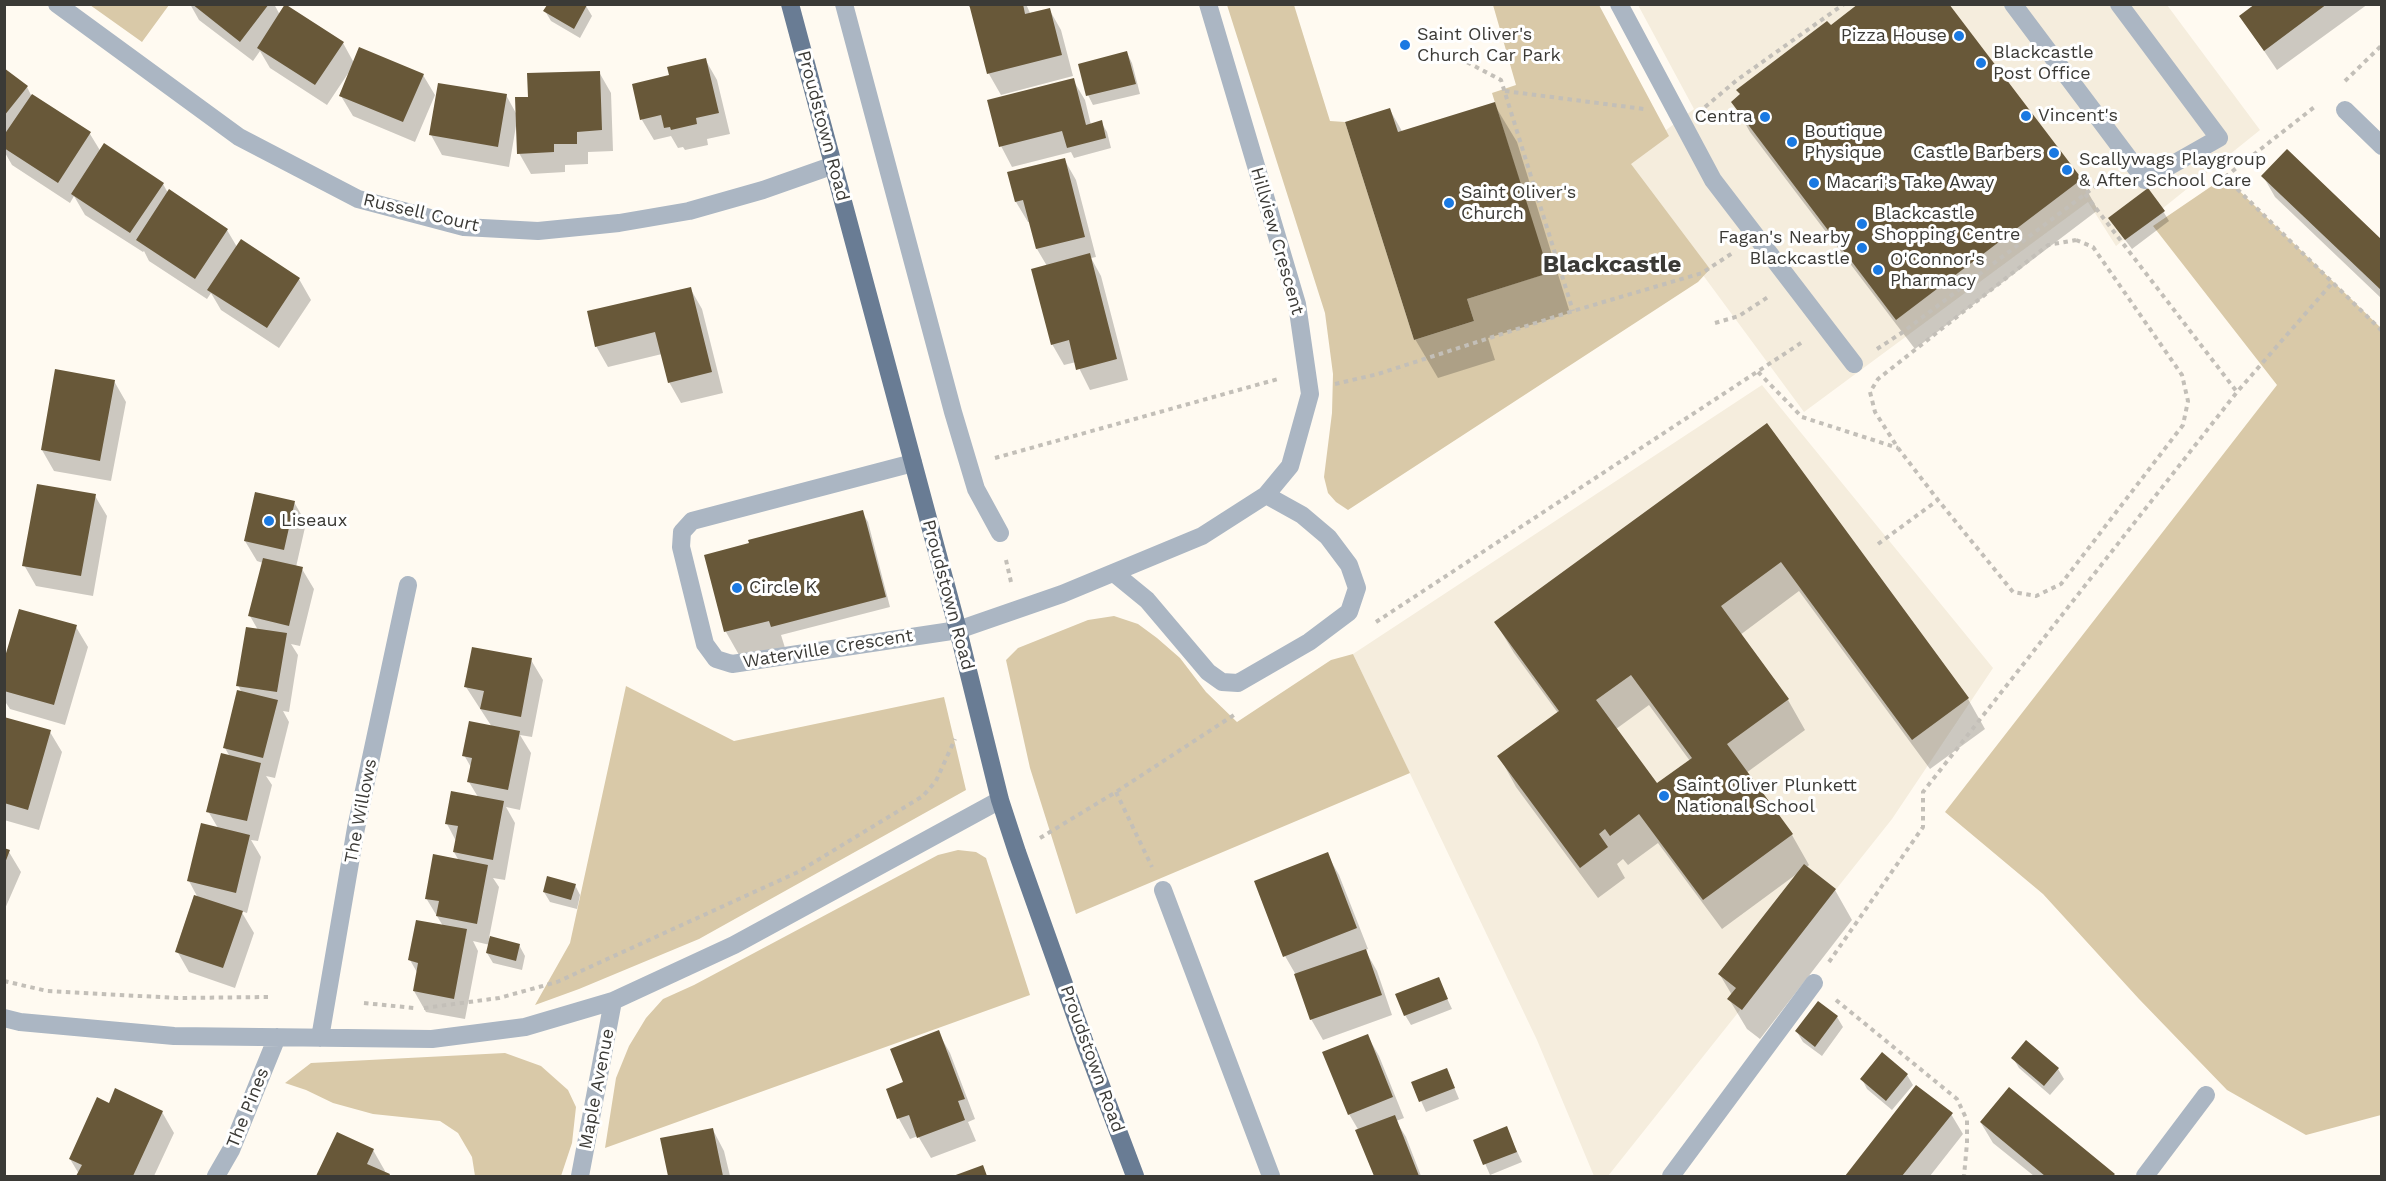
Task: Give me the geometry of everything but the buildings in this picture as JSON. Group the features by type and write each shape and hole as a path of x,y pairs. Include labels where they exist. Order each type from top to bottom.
{"main road":[{"name":"Proudstown Road","path":"790,4 958,630 1000,800 1135,1176"}],"street":[{"name":"Russell Court","path":"57,4 238,137 358,199 464,227 538,231 619,224 689,211 763,190 834,165"},
{"path":"844,4 953,412 976,489 1000,533"},
{"name":"Hillview Crescent","path":"958,630 1062,594 1202,536 1266,495 1290,466 1310,394 1297,304 1208,4"},
{"path":"1619,4 1713,180 1854,364"},
{"path":"2013,4 2145,180 2219,138 2119,4"},
{"path":"2345,110 2382,146"},
{"name":"Waterville Crescent","path":"913,463 692,521 682,532 681,547 705,644 716,659 732,664 958,630"},
{"path":"1114,573 1147,600 1208,672 1222,682 1238,683 1309,642 1349,612 1357,588 1349,565 1328,537 1302,515 1266,495"},
{"name":"The Willows","path":"320,1038 356,828 408,585"},
{"path":"4,1018 20,1022 174,1036 432,1039 525,1027 613,1001 734,945 1000,800"},
{"path":"1163,890 1270,1176"},
{"path":"1671,1176 1814,983"},
{"name":"Maple Avenue","path":"580,1176 613,1001"},
{"name":"The Pines","path":"216,1176 231,1150 276,1037"},
{"path":"2145,1176 2206,1095"}],"path":[{"path":"1504,91 1680,118 1844,4"},
{"path":"2338,88 2382,45"},
{"path":"1459,58 1501,80 1573,311"},
{"path":"2225,177 2321,102"},
{"path":"2191,154 2225,177 2382,331"},
{"path":"1854,364 1903,332 2130,160"},
{"path":"2085,194 2237,392"},
{"path":"1324,387 1378,374 1573,311 1702,273 1757,237"},
{"path":"2076,240 2093,248 2182,375 2188,401 2183,425 2061,584 2036,596 2013,592 1898,448 1875,412 1870,392 1878,379 2048,245 2076,240"},
{"path":"1715,323 1739,316 1791,281"},
{"path":"1964,1176 1967,1120 1957,1099 1814,983 1923,827 1923,792 2237,392 2333,282"},
{"path":"1368,627 1826,327"},
{"path":"1758,372 1802,417 1898,448"},
{"path":"987,460 1278,379"},
{"path":"1878,544 1938,500"},
{"path":"1000,533 1018,609"},
{"path":"1017,852 1116,792 1242,710"},
{"path":"364,1003 422,1008 499,998 557,982 798,873 922,796 936,781 950,753"},
{"path":"1116,792 1163,890"},
{"path":"4,981 47,992 177,998 268,997"}],"shaded area":[{"path":"169,4 142,42 90,5"},
{"path":"1227,5 1294,5 1330,121 1345,122 1414,340 1474,321 1467,299 1548,273 1492,93 1516,85 1493,5 1599,5 1669,136 1631,164 1710,269 1698,282 1348,510 1328,493 1324,477 1332,413 1333,374 1325,313"},
{"name":"Blackcastle Shopping Centre","path":"1638,5 2167,5 2260,130 2116,246 2088,202 1804,412 1621,164 1694,109"},
{"path":"2225,177 2381,328 2381,1115 2306,1135 2227,1090 2139,999 2043,894 1945,812 2277,385 2153,226"},
{"name":"Saint Oliver Plunkett National School","path":"1762,385 1993,668 1892,819 1608,1176 1594,1176 1537,1040 1353,654"},
{"path":"1114,616 1138,624 1157,638 1180,658 1206,692 1237,722 1331,660 1353,654 1410,773 1076,914 1030,768 1006,660 1018,648 1088,620"},
{"path":"626,686 734,741 944,697 966,790 699,939 535,1005 570,943"},
{"path":"958,850 976,852 986,858 1030,995 605,1148 616,1078 629,1046 646,1018 663,999 694,985 938,855"},
{"path":"505,1053 541,1066 568,1090 576,1107 572,1143 561,1176 475,1176 472,1157 458,1133 440,1121 373,1114 333,1103 285,1083 311,1063"}],"place":[{"name":"Pizza House","path":"1959,36"},
{"name":"Saint Oliver's Church Car Park","path":"1405,45"},
{"name":"Blackcastle Post Office","path":"1981,63"},
{"name":"Vincent's","path":"2026,116"},
{"name":"Centra","path":"1765,117"},
{"name":"Boutique Physique","path":"1792,142"},
{"name":"Castle Barbers","path":"2054,153"},
{"name":"Scallywags Playgroup & After School Care","path":"2067,170"},
{"name":"Macari's Take Away","path":"1814,183"},
{"name":"Saint Oliver's Church","path":"1449,203"},
{"name":"Blackcastle Shopping Centre","path":"1862,224"},
{"name":"Fagan's Nearby Blackcastle","path":"1862,248"},
{"name":"O'Connor's Pharmacy","path":"1878,270"},
{"name":"Liseaux","path":"269,521"},
{"name":"Circle K","path":"737,588"},
{"name":"Saint Oliver Plunkett National School","path":"1664,796"}],"district":[{"name":"Blackcastle","path":"1612,265"}]}
